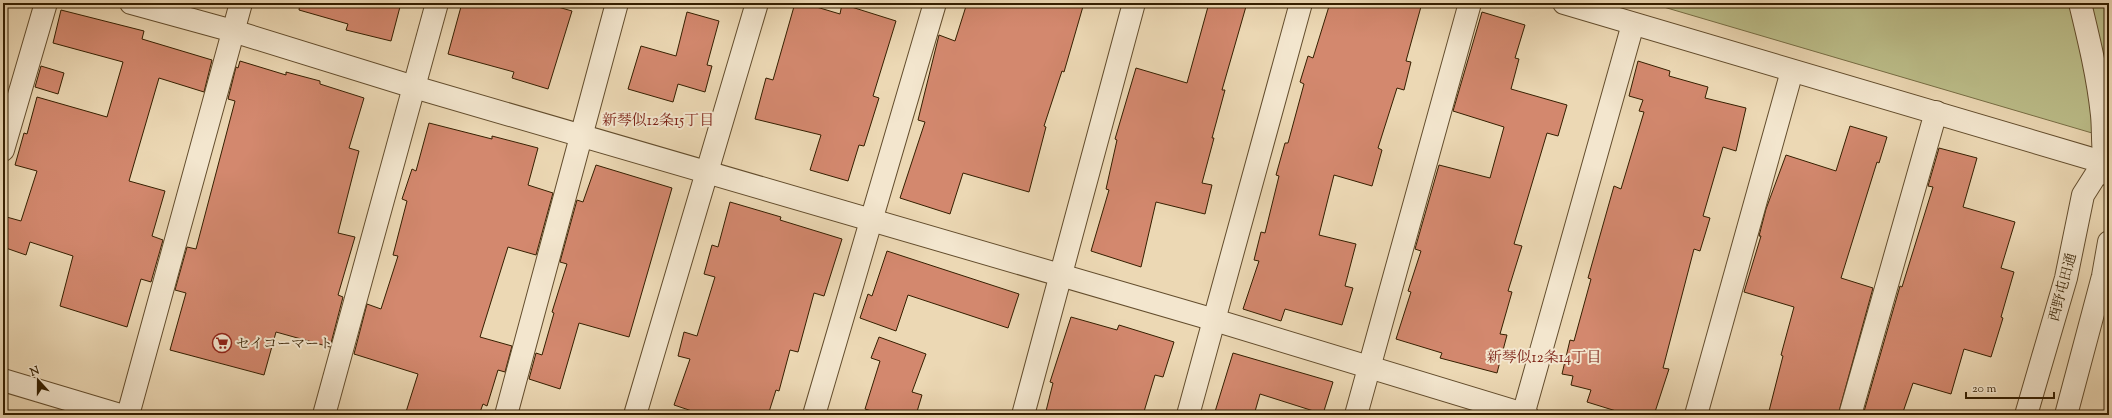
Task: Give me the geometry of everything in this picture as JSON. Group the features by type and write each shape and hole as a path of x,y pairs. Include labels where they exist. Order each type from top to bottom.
{"street":[{"path":"3,150 46,3"},
{"path":"131,3 234,31 414,87 581,134 1214,320 1369,366 1524,415 1633,24"},
{"path":"128,415 241,3"},
{"path":"324,415 437,3"},
{"path":"506,415 617,3"},
{"path":"635,415 757,3"},
{"path":"814,415 934,3"},
{"path":"1022,415 1134,3"},
{"path":"1188,415 1301,3"},
{"path":"1356,415 1470,3"},
{"path":"1564,3 1936,112 2107,167 2096,70 2080,3"},
{"path":"1696,415 1792,71"},
{"path":"1850,415 1936,112"},
{"name":"西野屯田通","path":"2026,415 2066,278 2083,195 2107,167"},
{"path":"2066,415 2103,276 2109,242"},
{"path":"3,380 109,413"}],"green space":[{"path":"1650,3 2109,3 2109,138"}],"building":[{"path":"300,3 401,3 391,41 346,30 348,24 299,10"},
{"path":"462,3 544,3 572,11 548,89 512,78 514,72 448,54"},
{"path":"795,3 803,3 840,14 842,4 896,21 873,96 879,98 864,146 859,145 848,181 810,170 821,135 755,119 766,78 773,80"},
{"path":"967,3 1084,3 1064,72 1062,71 1044,126 1046,127 1029,192 963,173 950,214 900,198 925,122 918,120 939,35 955,41"},
{"path":"1209,3 1247,3 1222,90 1225,90 1202,183 1212,185 1205,214 1156,202 1141,267 1091,251 1109,190 1106,189 1117,140 1115,139 1136,68 1187,83"},
{"path":"1330,3 1422,3 1406,61 1411,62 1404,90 1397,88 1378,148 1382,150 1372,186 1334,175 1319,235 1356,244 1345,286 1353,288 1342,325 1285,309 1281,321 1243,309 1259,261 1254,260 1261,232 1265,233 1279,176 1276,175 1285,143 1288,143 1304,84 1300,82 1308,56 1313,58"},
{"path":"61,10 144,31 142,39 212,60 204,92 159,78 129,181 165,191 152,236 163,240 151,282 141,279 127,327 60,306 73,256 30,242 26,255 3,247 3,216 21,221 37,171 15,165 24,133 27,134 37,97 107,117 123,62 53,43"},
{"path":"687,12 719,21 707,65 712,66 705,92 678,84 673,102 628,89 641,46 676,56"},
{"path":"1482,12 1525,25 1515,58 1519,59 1511,89 1567,105 1558,136 1547,133 1514,244 1522,246 1508,291 1512,292 1500,334 1507,335 1497,373 1440,358 1442,353 1396,339 1411,292 1408,291 1421,251 1415,249 1439,165 1490,178 1504,127 1453,111"},
{"path":"240,61 286,75 286,72 320,81 320,84 364,98 349,148 359,151 338,233 355,237 338,295 343,297 330,347 276,332 264,375 170,350 186,293 175,290 187,247 196,249 235,101 228,99 236,67 238,68"},
{"path":"1638,61 1670,71 1669,76 1708,87 1705,98 1746,108 1736,151 1723,147 1703,216 1710,218 1700,251 1694,249 1663,368 1669,369 1654,415 1629,415 1587,402 1591,390 1571,385 1573,376 1562,374 1570,340 1574,341 1591,279 1588,278 1614,186 1621,189 1644,112 1639,111 1643,100 1629,96"},
{"path":"41,66 64,73 58,94 35,87"},
{"path":"429,123 492,139 492,136 538,148 528,185 553,193 536,255 508,247 480,337 512,346 505,372 498,370 487,406 483,404 479,415 405,415 418,374 354,354 367,304 381,309 398,256 393,255 407,201 402,199 412,169 416,171"},
{"path":"1850,126 1887,137 1879,163 1877,162 1841,278 1873,288 1838,415 1768,415 1783,356 1781,355 1794,307 1744,292 1761,236 1759,236 1766,209 1786,155 1836,171"},
{"path":"1939,148 1977,158 1963,207 2015,222 2001,268 2014,272 2001,317 2003,318 1991,357 1964,349 1951,394 1913,383 1902,415 1863,415 1900,286 1902,287 1933,187 1928,186"},
{"path":"596,165 672,188 629,337 579,323 560,389 529,379 536,353 542,355 554,313 552,312 567,264 560,262 577,200 583,202"},
{"path":"730,202 781,217 780,220 842,239 824,296 814,293 798,352 790,350 779,391 776,390 768,415 704,415 674,405 690,359 678,356 684,332 697,336 715,277 704,274 712,245 718,247"},
{"path":"887,251 1019,294 1008,328 908,295 896,331 860,318 868,294 872,296"},
{"path":"1071,317 1117,330 1119,325 1174,342 1163,377 1155,375 1143,415 1045,415 1053,383 1050,382"},
{"path":"879,337 926,354 912,392 922,395 916,415 885,415 865,409 880,361 871,358"},
{"path":"1233,353 1333,382 1323,414 1260,394 1254,415 1214,415"}],"place":[{"name":"セイコーマート","path":"222,343"}],"district":[{"name":"新琴似12条15丁目","path":"658,120"},
{"name":"新琴似12条14丁目","path":"1544,357"}]}
